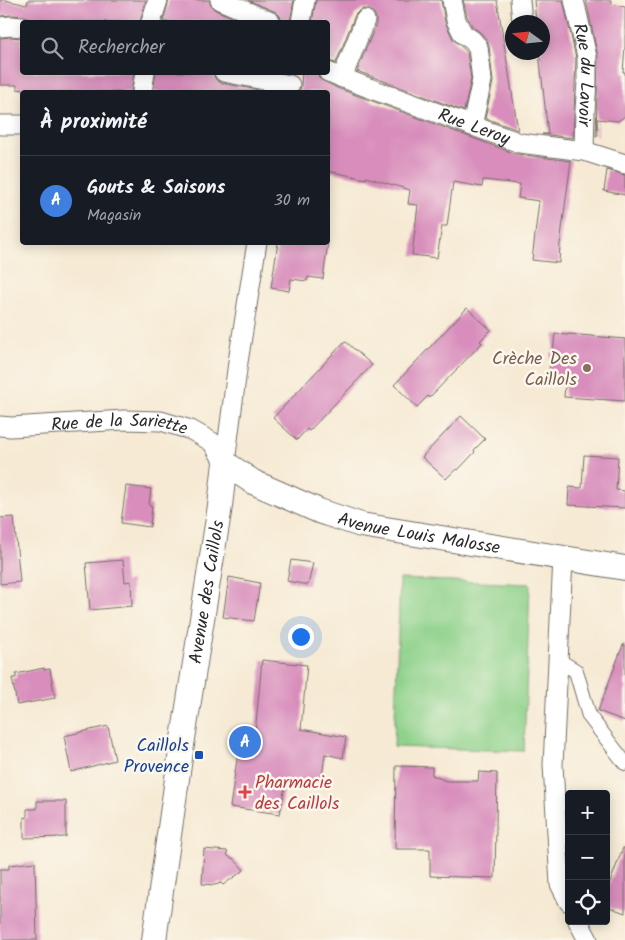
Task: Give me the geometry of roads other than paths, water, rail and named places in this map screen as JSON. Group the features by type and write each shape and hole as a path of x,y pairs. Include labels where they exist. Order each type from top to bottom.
{"street":[{"path":"152,20 158,0"},
{"path":"220,0 266,20"},
{"path":"301,20 305,0"},
{"path":"452,0 456,20 463,34 478,47 482,80 472,126"},
{"path":"520,0 521,15"},
{"name":"Rue du Lavoir","path":"574,0 587,56 584,151"},
{"path":"335,75 365,20"},
{"path":"0,27 20,27"},
{"path":"142,90 145,75"},
{"path":"242,75 290,83"},
{"name":"Rue Leroy","path":"335,75 520,143 584,151 625,164"},
{"path":"0,125 20,125"},
{"name":"Avenue des Caillols","path":"154,940 220,506 238,362 257,245"},
{"name":"Rue de la Sariette","path":"0,426 11,428 124,420 161,421 191,430 212,442 225,463"},
{"name":"Avenue Louis Malosse","path":"225,463 253,482 318,511 361,525 625,568"},
{"path":"563,558 553,765 560,884 565,894"},
{"path":"558,660 576,672 589,716 621,753 625,763"},
{"path":"580,925 588,940"}],"place":[{"name":"Crèche Des Caillols","path":"587,368"},
{"name":"Gouts & Saisons","path":"245,742"},
{"name":"Caillols Provence","path":"199,755"},
{"name":"Pharmacie des Caillols","path":"245,792"}]}
